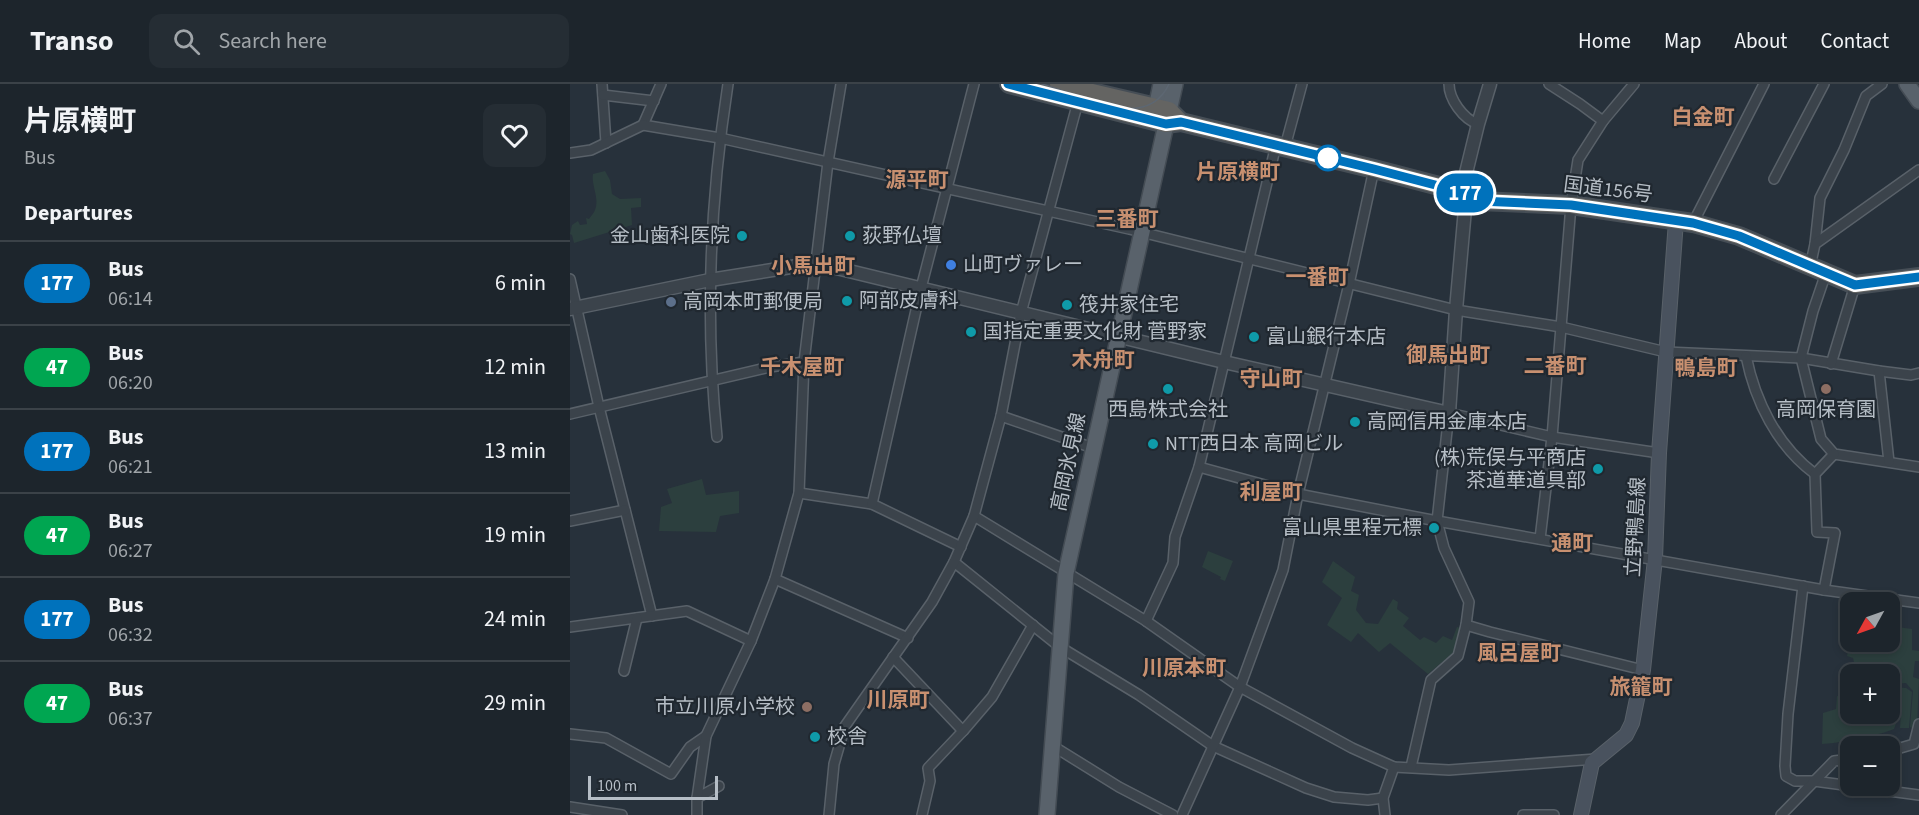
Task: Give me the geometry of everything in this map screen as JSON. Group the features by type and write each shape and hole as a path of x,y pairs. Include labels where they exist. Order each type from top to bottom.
{"highway":[{"name":"国道156号","path":"1008,84 1079,96 1168,116 1466,193 1479,201 1571,205 1693,223 1739,236 1855,285 1919,277"},
{"name":"国道156号","path":"1062,85 1079,96"}],"main road":[{"path":"1161,84 1168,116"},
{"path":"1168,116 1175,84"},
{"path":"1907,84 1919,101"},
{"name":"高岡氷見線","path":"1047,815 1066,573 1168,116"},
{"name":"立野鴨島線","path":"1596,759 1626,735 1632,723 1643,670 1655,559 1659,453 1676,221"},
{"path":"1581,815 1592,763 1596,759"}],"street":[{"path":"602,84 606,143"},
{"path":"643,125 661,84"},
{"path":"717,437 711,382 710,280 720,138 728,84"},
{"path":"697,815 706,736 751,641 775,579 799,493 804,362 828,162 841,84"},
{"path":"873,504 921,288 974,84"},
{"path":"1146,621 1173,562 1175,537 1199,466 1249,259 1280,146 1302,84"},
{"path":"1449,84 1450,94 1463,115 1471,122 1478,124"},
{"path":"1411,767 1431,680 1458,656 1469,602 1444,548 1437,521 1449,414 1466,193 1465,177 1490,84"},
{"path":"1549,84 1603,122"},
{"path":"1540,539 1552,436 1571,205 1578,160 1603,122 1634,84"},
{"path":"1693,223 1764,84"},
{"path":"1774,179 1824,84"},
{"path":"1810,267 1820,198 1844,150 1866,96 1882,84"},
{"path":"603,95 654,101"},
{"path":"829,815 834,764 845,726 932,602 954,562 974,516 1000,416 1021,313 1079,96"},
{"path":"570,153 591,150 643,125 720,138 948,188 1141,232 1456,310 1561,327 1666,352 1801,358 1879,371 1911,375 1919,373"},
{"path":"1182,815 1240,687 1284,570 1298,494 1349,284 1374,169"},
{"path":"1815,244 1919,170"},
{"path":"573,308 710,280 816,262 1323,386 1552,436 1659,453"},
{"path":"1826,273 1801,358 1821,439 1834,454 1919,466"},
{"path":"570,279 573,308 652,616"},
{"path":"1831,364 1855,285"},
{"path":"1746,356 1753,385 1770,422 1785,446 1799,462 1815,474"},
{"path":"570,414 770,367 804,362"},
{"path":"1879,371 1889,462"},
{"path":"1000,416 1093,448"},
{"path":"1824,590 1835,533 1817,532 1815,474 1834,454"},
{"path":"1199,466 1298,494 1437,521 1824,590 1919,603"},
{"path":"799,493 873,504 961,547"},
{"path":"570,520 625,510"},
{"path":"974,516 1146,621 1240,687 1352,748 1394,767 1449,770 1596,759"},
{"path":"954,562 1060,646 1139,695 1213,746 1287,780 1334,797 1368,800 1383,798"},
{"path":"775,579 908,638"},
{"path":"1803,586 1788,714 1786,776 1795,781 1814,781 1919,795"},
{"path":"570,627 687,611 751,641"},
{"path":"624,671 637,618"},
{"path":"1466,624 1643,670"},
{"path":"922,815 930,780 928,768 992,697 1033,625"},
{"path":"893,657 963,731"},
{"path":"1900,748 1914,744 1919,724"},
{"path":"570,734 606,738 671,774 690,747 706,736"},
{"path":"1053,746 1119,787 1173,815"},
{"path":"1781,815 1834,761 1840,760"},
{"path":"1384,815 1383,798 1394,767"},
{"path":"698,798 719,786"},
{"path":"570,807 580,812 622,815"},
{"path":"1523,815 1554,815"}],"green space":[{"path":"605,171 610,180 612,194 620,199 641,198 641,207 631,208 632,225 574,243 570,234 572,225 578,221 580,225 587,224 586,218 589,219 596,206 593,174"},
{"path":"702,479 706,495 739,491 739,513 720,516 716,532 659,531 661,507 672,503 667,489"},
{"path":"1208,551 1233,561 1225,581 1202,567"},
{"path":"1333,561 1355,577 1351,591 1359,595 1356,610 1366,623 1378,624 1393,599 1398,602 1397,609 1409,618 1403,626 1420,640 1424,637 1436,643 1443,636 1452,640 1457,627 1461,628 1454,652 1428,674 1390,643 1379,652 1358,633 1351,642 1327,625 1342,598 1322,582"},
{"path":"1900,627 1912,629 1912,650 1919,651 1919,661 1915,661 1913,677 1919,679 1917,727 1913,729 1910,727 1913,691 1906,683 1900,683 1900,664 1854,664 1853,658 1847,656 1848,652 1900,652"},
{"path":"1900,688 1912,692 1909,728 1900,728 1900,708 1902,706 1900,705"},
{"path":"1837,696 1840,696 1840,724 1896,724 1894,729 1872,736 1840,736 1840,742 1822,744 1823,713 1836,709"}],"tram line":[{"path":"1026,84 1048,89"},
{"path":"1042,84 1092,102 1128,109 1145,107 1158,99 1169,84"}],"bus line":[{"name":"177","path":"1008,84 1166,124 1181,122 1374,169 1466,193 1479,201 1571,205 1693,223 1739,236 1855,285 1919,277"}],"place":[{"name":"金山歯科医院","path":"742,236"},
{"name":"荻野仏壇","path":"850,236"},
{"name":"山町ヴァレー","path":"951,265"},
{"name":"阿部皮膚科","path":"847,301"},
{"name":"高岡本町郵便局","path":"671,302"},
{"name":"筏井家住宅","path":"1067,305"},
{"name":"国指定重要文化財 菅野家","path":"971,332"},
{"name":"富山銀行本店","path":"1254,337"},
{"name":"西島株式会社","path":"1168,389"},
{"name":"高岡保育園","path":"1826,389"},
{"name":"高岡信用金庫本店","path":"1355,422"},
{"name":"NTT西日本 高岡ビル","path":"1153,444"},
{"name":"(株)荒俣与平商店 茶道華道具部","path":"1598,469"},
{"name":"富山県里程元標","path":"1434,528"},
{"name":"市立川原小学校","path":"807,707"},
{"name":"校舎","path":"815,737"}],"district":[{"name":"白金町","path":"1703,117"},
{"name":"片原横町","path":"1238,172"},
{"name":"源平町","path":"917,180"},
{"name":"三番町","path":"1127,219"},
{"name":"小馬出町","path":"813,266"},
{"name":"一番町","path":"1317,277"},
{"name":"御馬出町","path":"1448,355"},
{"name":"木舟町","path":"1103,360"},
{"name":"二番町","path":"1555,366"},
{"name":"千木屋町","path":"802,367"},
{"name":"鴨島町","path":"1706,368"},
{"name":"守山町","path":"1271,379"},
{"name":"利屋町","path":"1271,492"},
{"name":"通町","path":"1572,543"},
{"name":"風呂屋町","path":"1519,653"},
{"name":"川原本町","path":"1184,668"},
{"name":"旅籠町","path":"1641,687"},
{"name":"川原町","path":"898,700"}]}
